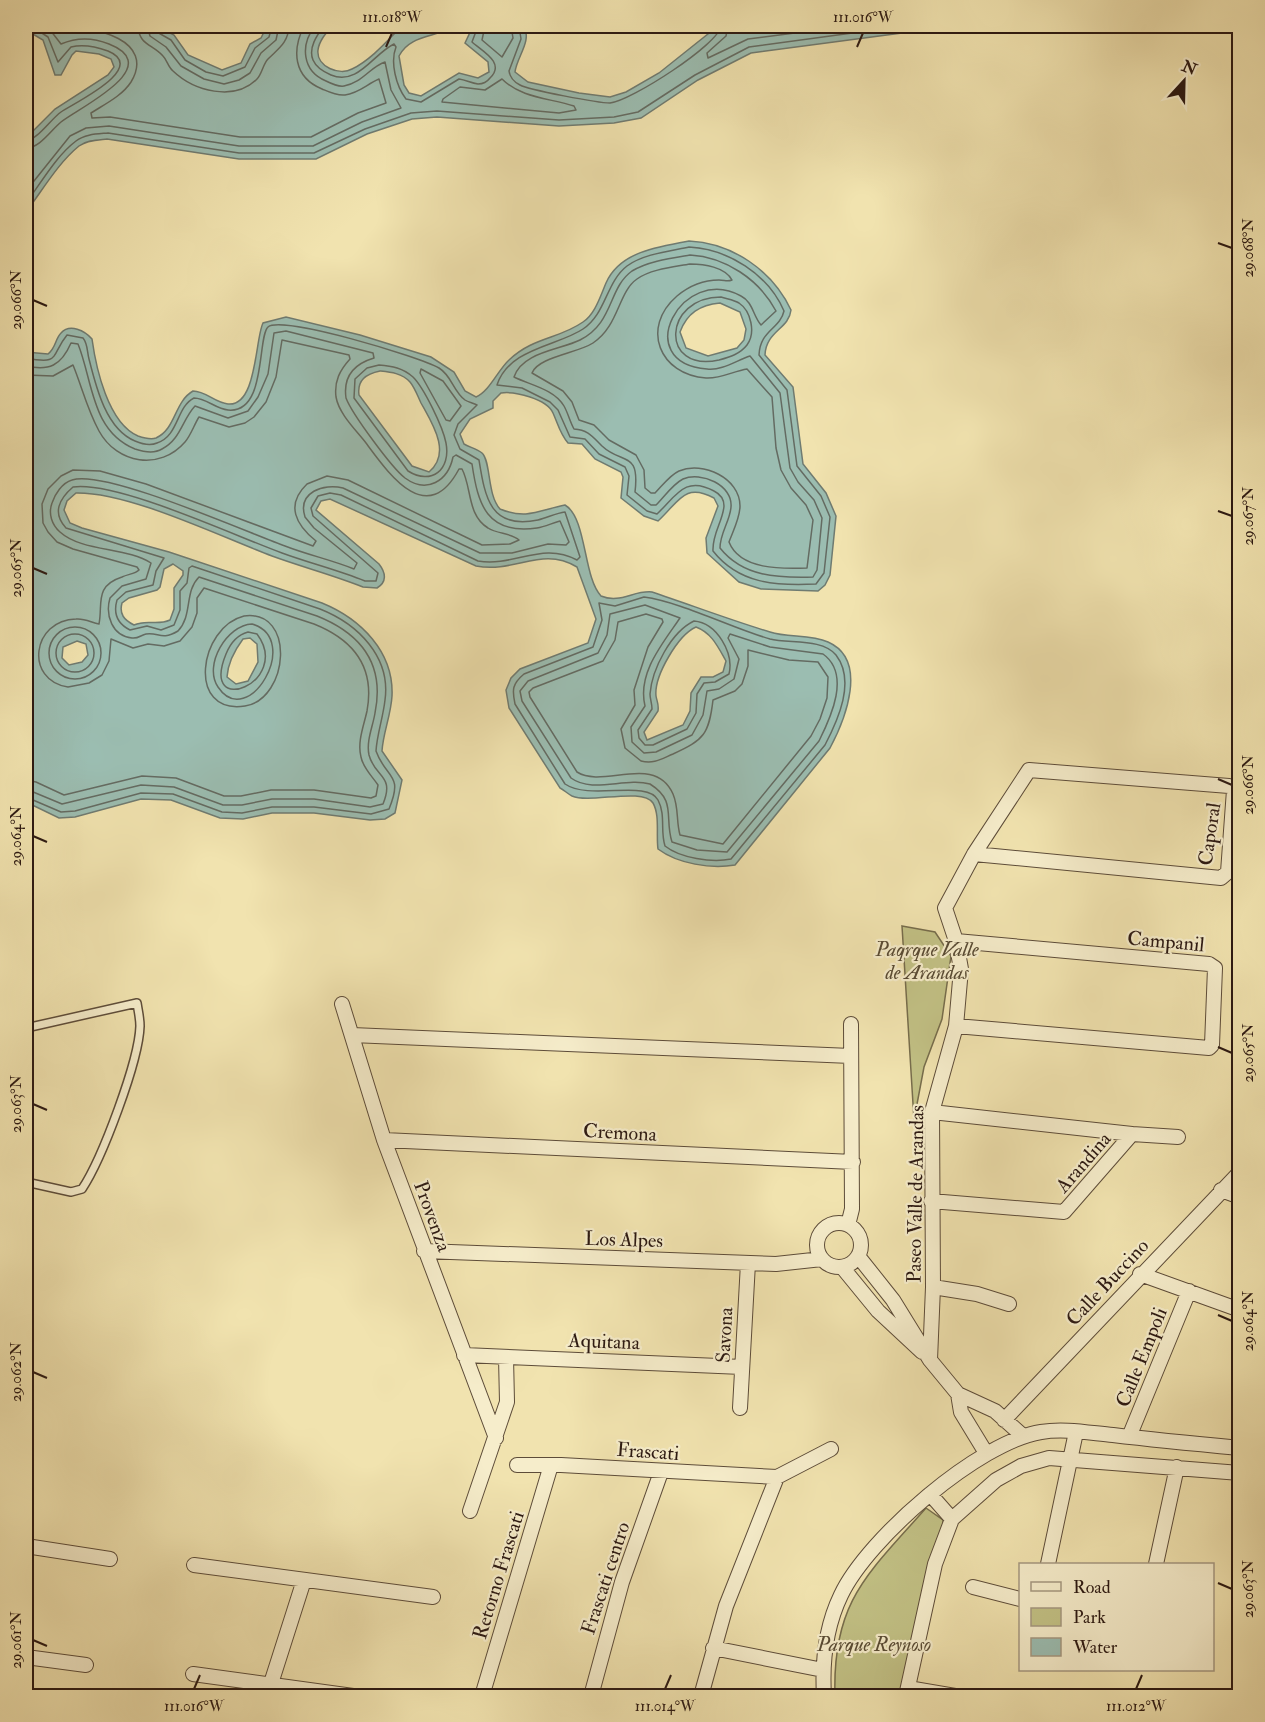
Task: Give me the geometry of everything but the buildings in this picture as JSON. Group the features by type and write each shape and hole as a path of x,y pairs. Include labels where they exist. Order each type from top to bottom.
{"street":[{"name":"Paseo Valle de Arandas","path":"930,1359 933,1287 932,1113 956,1026 961,969 956,941 945,908 974,854 1029,770"},
{"name":"Caporal","path":"974,854 1221,878 1228,872 1234,790 1232,787 1029,770"},
{"name":"Campanil","path":"956,941 1209,964 1215,968 1212,1045 1206,1049 956,1026"},
{"name":"Provenza","path":"342,1004 384,1140 496,1438"},
{"path":"848,1225 852,1209 853,1162 851,1023"},
{"path":"352,1035 851,1056"},
{"name":"Arandina","path":"932,1113 1132,1134"},
{"path":"1132,1134 1178,1137"},
{"name":"Arandina","path":"932,1201 1064,1212 1132,1134"},
{"name":"Cremona","path":"384,1140 853,1162"},
{"name":"Calle Buccino","path":"1004,1420 1239,1172"},
{"path":"1221,1190 1239,1197"},
{"path":"831,1224 848,1225 860,1238 858,1256 852,1263 842,1267 831,1266 822,1259 816,1244 819,1235 831,1224"},
{"name":"Los Alpes","path":"424,1251 748,1263 795,1263 822,1259"},
{"path":"858,1256 893,1300 930,1359 958,1394 961,1412 986,1453"},
{"name":"Savona","path":"740,1408 748,1263"},
{"path":"842,1267 878,1311 930,1359"},
{"path":"1140,1274 1239,1310"},
{"path":"933,1287 977,1294 1009,1304"},
{"name":"Calle Empoli","path":"1129,1437 1189,1291"},
{"name":"Aquitana","path":"464,1355 742,1367"},
{"path":"470,1511 507,1402 506,1357"},
{"path":"958,1394 981,1403 1023,1436"},
{"path":"824,1696 823,1670 831,1622 841,1595 852,1575 890,1532 930,1494 986,1453 1023,1436 1043,1431 1076,1431 1239,1447"},
{"path":"1048,1563 1076,1431"},
{"name":"Frascati","path":"517,1465 777,1477 831,1449"},
{"path":"955,1696 925,1691 907,1692 935,1564 952,1520 982,1491 1021,1466 1049,1458 1239,1473"},
{"name":"Retorno Frascati","path":"482,1696 551,1465"},
{"path":"1156,1563 1177,1467"},
{"name":"Frascati centro","path":"591,1696 622,1582 661,1472"},
{"path":"701,1696 726,1606 777,1477"},
{"path":"930,1494 952,1520"},
{"path":"26,1546 110,1559"},
{"path":"194,1565 433,1597"},
{"path":"269,1691 303,1580"},
{"path":"973,1587 1019,1599"},
{"path":"713,1648 823,1670"},
{"path":"26,1656 86,1665"},
{"path":"193,1674 269,1691 353,1696"}],"lane":[{"path":"26,1028 136,1003 140,1016 139,1036 119,1105 82,1189 71,1192 26,1182"}],"green space":[{"name":"Paqrque Valle de Arandas","path":"902,926 935,932 951,956 942,1019 924,1067 914,1120"},
{"name":"Parque Reynoso","path":"926,1508 943,1520 943,1526 930,1564 900,1696 835,1696 836,1663 847,1612 871,1571"}],"water":[{"path":"26,26 157,26 174,35 188,55 222,70 241,63 250,44 261,38 267,26 332,26 320,43 318,56 325,65 335,71 347,71 366,60 402,26 454,26 417,40 404,49 399,56 404,85 409,93 421,96 459,73 478,78 489,72 488,62 465,43 473,26 524,26 526,38 515,72 528,82 610,97 626,92 659,73 718,26 955,26 751,53 698,80 641,118 614,123 559,126 437,117 412,119 367,134 316,159 239,159 107,139 93,141 79,146 64,161 26,212 26,138 55,109 108,75 114,67 111,59 99,54 76,51 61,75 55,75 43,40 26,30"},
{"path":"689,241 720,247 749,261 773,283 791,310 786,322 769,341 765,355 793,387 803,464 826,493 836,516 830,575 825,585 818,591 761,589 739,582 707,553 706,538 718,506 714,498 696,492 689,493 677,501 658,521 644,516 621,498 623,477 621,472 595,459 582,444 568,443 550,408 538,400 522,395 501,393 493,401 493,408 470,419 460,434 464,444 482,453 485,457 493,495 500,509 526,514 565,505 572,512 581,534 591,576 601,596 621,598 652,592 770,632 828,642 840,651 848,662 851,676 847,707 830,748 735,865 716,866 685,862 658,849 655,808 647,798 627,796 580,798 560,788 509,708 506,690 511,678 520,669 588,643 596,619 577,567 552,559 504,566 476,566 330,499 321,501 316,510 379,564 384,577 383,583 377,588 363,587 283,560 174,517 122,500 76,493 67,501 64,510 70,523 82,528 169,552 322,603 350,618 362,628 381,651 391,680 392,696 382,751 402,780 395,813 385,819 370,820 314,813 272,813 243,819 220,818 171,800 141,799 75,817 59,818 26,802 26,352 48,354 53,349 59,335 65,330 73,328 85,333 92,339 100,379 111,407 128,429 138,436 149,439 163,434 182,402 193,391 223,403 238,402 245,395 250,384 263,323 286,317 360,335 431,357 454,372 465,391 476,397 485,391 505,364 518,352 574,328 587,319 597,305 612,272 621,264 653,248","holes":["720,303 740,312 746,329 744,340 737,348 708,356 686,348 680,332 690,315 700,308","380,371 396,374 407,379 413,387 438,438 439,456 429,472 412,466 359,395 359,385 371,374","173,564 183,571 183,575 174,588 174,609 170,620 134,625 125,619 121,610 122,603 129,598 157,590 160,587 164,569","696,627 706,633 714,641 726,661 723,672 713,677 701,677 691,693 690,711 683,725 647,740 644,732 658,711 656,688 659,678 668,657 682,638","250,638 257,644 258,662 248,681 236,684 227,677 234,652 243,639","77,641 86,644 88,655 82,662 69,665 62,658 63,647"]}]}
